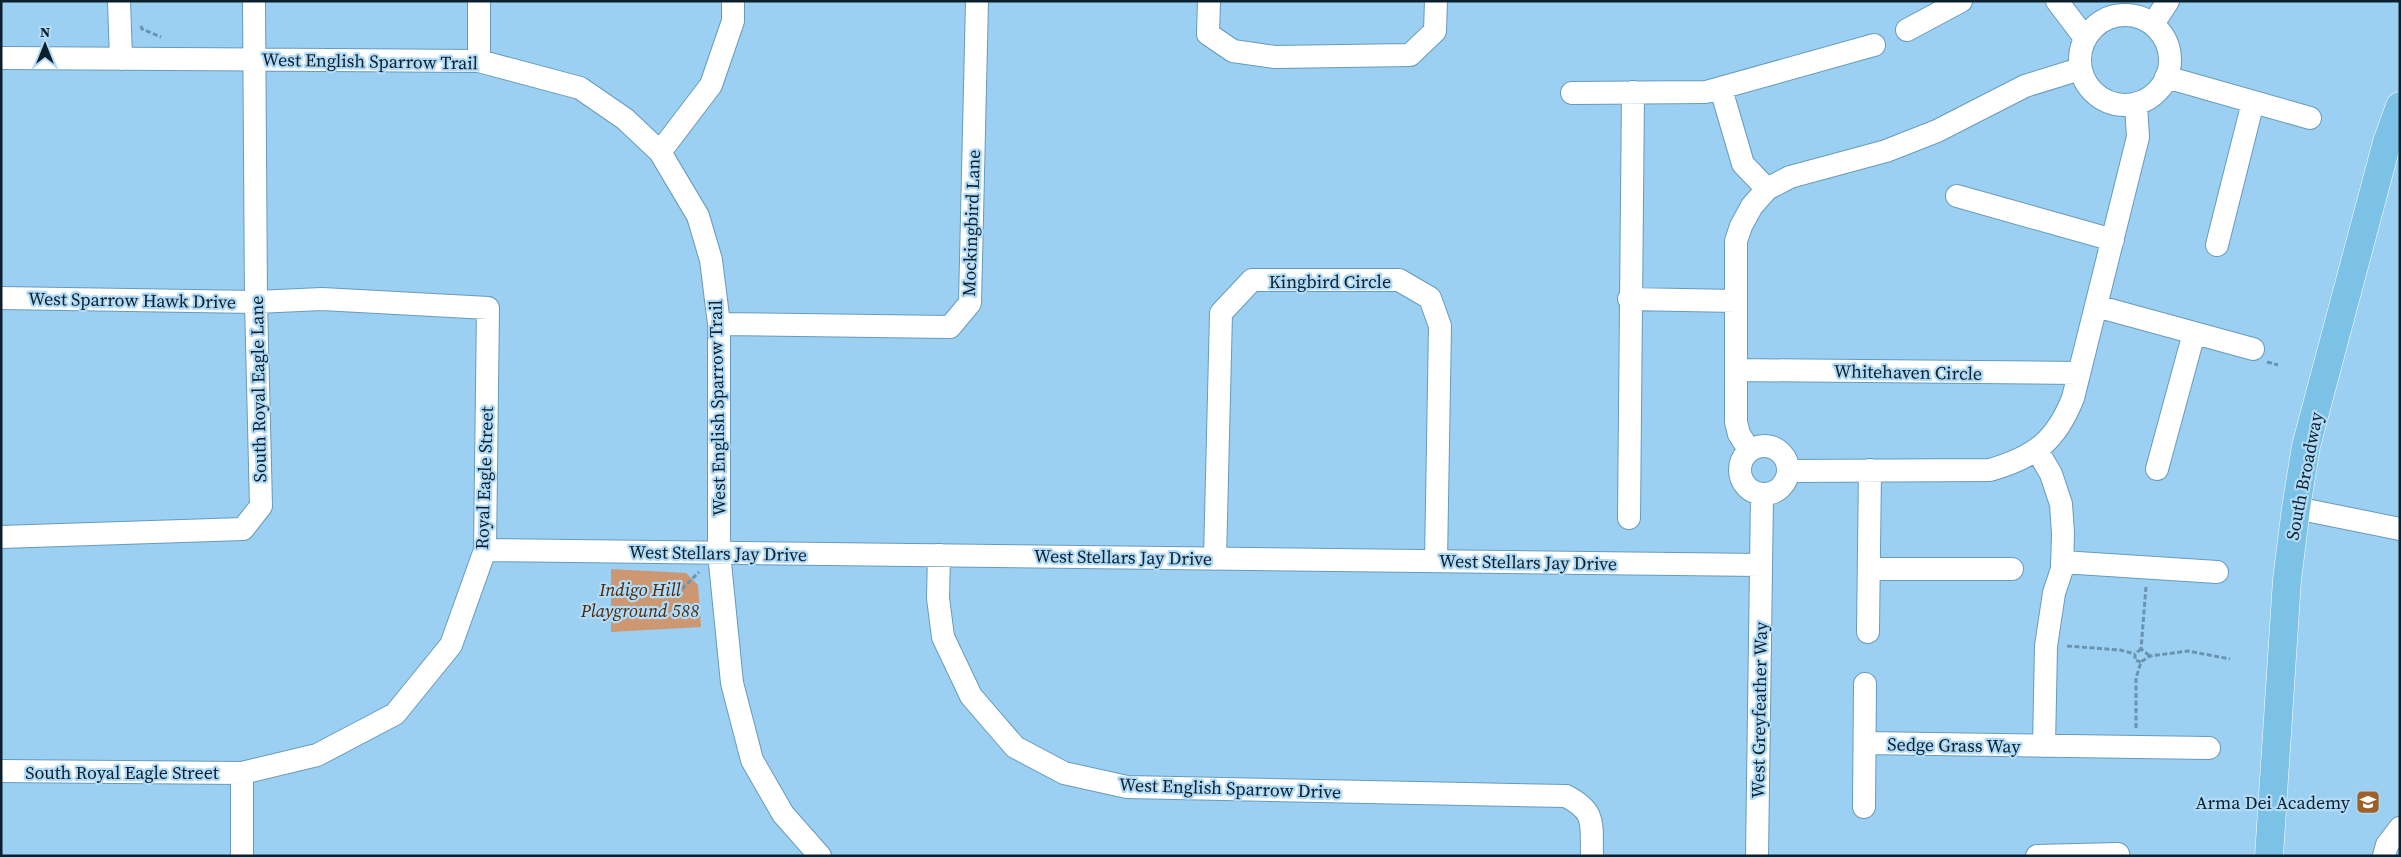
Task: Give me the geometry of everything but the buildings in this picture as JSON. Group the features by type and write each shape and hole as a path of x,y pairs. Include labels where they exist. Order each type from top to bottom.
{"main road":[{"name":"South Broadway","path":"2269,856 2286,590 2306,446 2385,151 2400,106"}],"street":[{"path":"119,1 121,59"},
{"name":"South Royal Eagle Lane","path":"1,537 243,529 261,506 256,302 254,1"},
{"path":"479,1 479,61"},
{"path":"660,152 711,85 733,22 733,1"},
{"name":"Mockingbird Lane","path":"719,324 950,327 970,303 977,1"},
{"path":"1209,1 1208,34 1233,51 1276,57 1410,55 1435,31 1436,1"},
{"path":"1907,30 1961,1"},
{"path":"2057,1 2085,38"},
{"path":"2153,24 2168,1"},
{"path":"2124,15 2140,17 2153,24 2166,39 2171,62 2164,84 2147,101 2136,105 2118,105 2101,99 2085,82 2080,69 2085,38 2101,22 2124,15"},
{"path":"1572,93 1706,92 1874,45"},
{"name":"West English Sparrow Trail","path":"1,58 479,61 580,88 625,119 660,152 698,216 711,260 719,324 719,553 732,683 752,760 783,814 820,856"},
{"path":"1749,450 1739,434 1736,422 1736,241 1741,226 1752,206 1767,189 1790,177 1886,151 1937,131 2025,86 2080,69"},
{"path":"2166,77 2310,118"},
{"path":"1721,89 1743,164 1767,189"},
{"path":"1629,518 1629,299 1633,92"},
{"path":"2217,245 2253,102"},
{"path":"1789,471 1990,470 2014,463 2036,450 2053,436 2064,421 2079,373 2113,240 2138,137 2136,105"},
{"path":"1957,196 2113,240"},
{"name":"Kingbird Circle","path":"1216,558 1221,314 1252,280 1399,280 1430,298 1440,326 1436,561"},
{"name":"West Sparrow Hawk Drive","path":"1,298 256,302 322,299"},
{"name":"Royal Eagle Street","path":"242,773 317,755 395,714 451,645 485,550 488,308 322,299"},
{"path":"1629,299 1736,301"},
{"path":"2096,306 2253,349"},
{"path":"2157,470 2194,333"},
{"name":"Whitehaven Circle","path":"1736,370 2079,373"},
{"path":"1760,446 1771,446 1782,453 1787,461 1789,471 1783,486 1772,494 1762,495 1751,491 1742,480 1740,468 1742,460 1749,450 1760,446"},
{"name":"Sedge Grass Way","path":"2036,450 2051,474 2061,504 2064,534 2062,562 2054,593 2046,646 2044,746"},
{"path":"1868,632 1870,470"},
{"path":"1761,565 1762,495"},
{"path":"2296,508 2400,529"},
{"name":"West Stellars Jay Drive","path":"485,550 1761,565"},
{"name":"West English Sparrow Drive","path":"938,555 938,598 943,637 971,696 1015,747 1064,773 1127,787 1566,796 1583,805 1591,820 1592,856"},
{"path":"2062,562 2217,572"},
{"name":"West Greyfeather Way","path":"1757,856 1761,565"},
{"path":"1869,568 2012,569"},
{"name":"Sedge Grass Way","path":"1864,808 1865,684"},
{"name":"Sedge Grass Way","path":"1865,743 2209,748"},
{"name":"South Royal Eagle Street","path":"1,771 242,773"},
{"path":"242,773 242,856"},
{"path":"2384,856 2388,845 2400,828"},
{"path":"2037,856 2118,854"}],"path":[{"path":"140,22 142,29 162,38"},
{"path":"2135,654 2141,649 2147,568"},
{"path":"2046,646 2120,650 2135,654"},
{"path":"2141,649 2150,656"},
{"path":"2137,746 2136,678 2141,662 2150,656 2188,652 2230,659"},
{"path":"2135,654 2135,660 2141,662"}],"green space":[{"name":"Indigo Hill Playground 588","path":"611,569 686,573 698,585 701,627 611,632"}],"place":[{"name":"Arma Dei Academy","path":"2368,802"}]}
